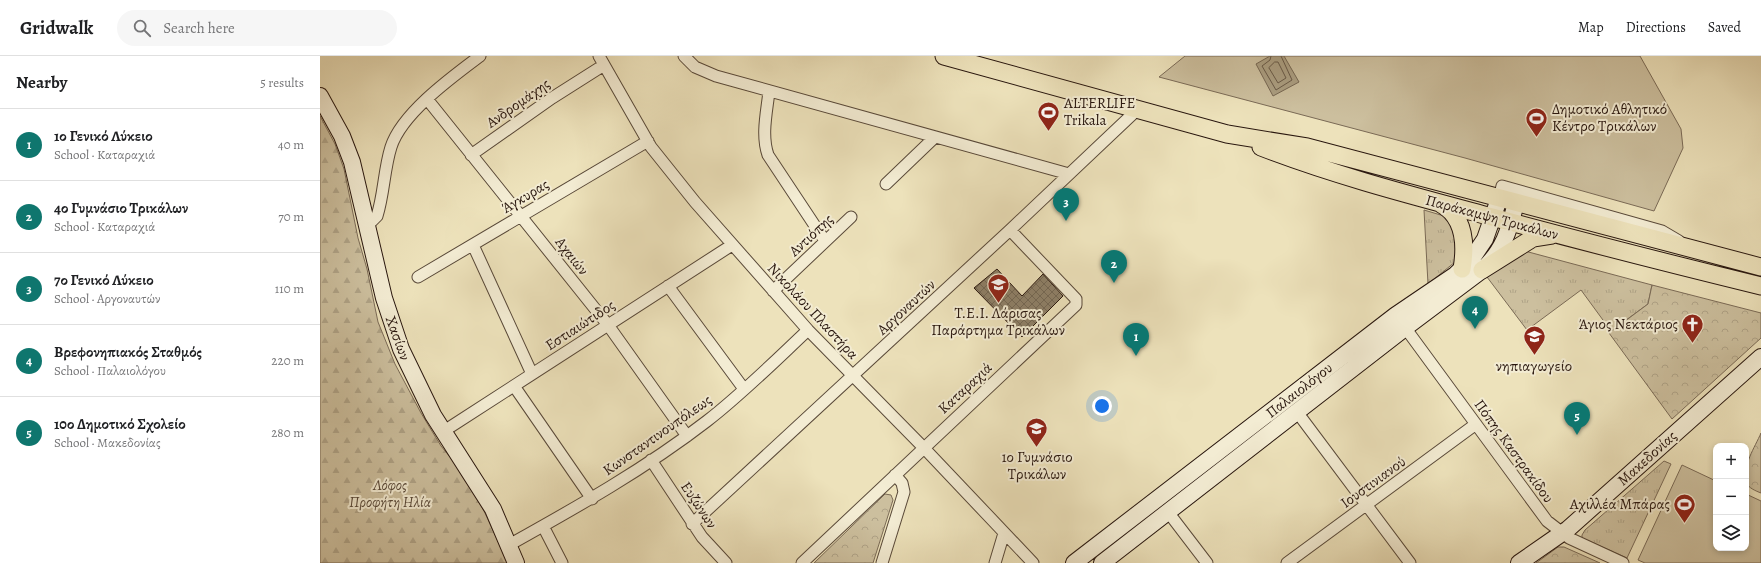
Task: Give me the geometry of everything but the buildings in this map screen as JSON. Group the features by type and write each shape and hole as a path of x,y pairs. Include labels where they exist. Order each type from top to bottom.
{"main road":[{"name":"Παράκαμψη Τρικάλων","path":"944,56 1227,134 1302,163 1435,202 1646,259 1761,286"},
{"name":"Χασίων","path":"320,96 335,121 347,148 356,174 386,304 400,349 419,389 488,500 510,545 516,563"},
{"name":"Παράκαμψη Τρικάλων","path":"1227,134 1307,148 1499,198 1518,197 1691,249 1761,267"},
{"name":"Παλαιολόγου","path":"1074,563 1401,321 1482,270 1492,262 1502,248 1518,197"},
{"name":"Παλαιολόγου","path":"1102,563 1297,412 1462,269 1471,260 1485,239 1499,198"},
{"path":"1435,202 1453,213 1460,225 1465,247 1462,269"},
{"path":"1482,270 1533,238 1557,235"},
{"name":"Μακεδονίας","path":"1519,563 1562,534 1761,357"},
{"name":"Μακεδονίας","path":"1735,380 1761,369"}],"street":[{"path":"366,222 377,216 387,160 393,142 407,121 427,99 480,56"},
{"path":"684,56 692,65 705,72 1070,174"},
{"name":"Νικολάου Πλαστήρα","path":"602,60 648,141 680,184 732,245 808,330 924,448 1033,563"},
{"name":"Ανδρομάχης","path":"471,155 552,98 602,60"},
{"path":"769,91 765,135 765,145 768,155 825,241"},
{"name":"Αχαιών","path":"427,99 608,325 687,436"},
{"name":"Αργοναυτών","path":"692,524 1010,230 1138,109"},
{"path":"886,184 935,137"},
{"name":"Άγκυρας","path":"418,277 648,141"},
{"name":"Αντιόπης","path":"773,290 851,217"},
{"name":"Καταραχιά","path":"802,563 1076,305 1076,299 1010,230"},
{"path":"473,245 532,374"},
{"name":"Εστιαιώτιδος","path":"444,431 732,245"},
{"path":"668,286 744,389"},
{"name":"Πόπης Καστρακίδου","path":"1401,321 1540,513 1562,534 1622,563"},
{"name":"Κωνσταντινουπόλεως","path":"510,545 592,499 687,436 744,389 808,330"},
{"path":"514,386 592,499"},
{"path":"1297,412 1410,563"},
{"name":"Ιουστινιανού","path":"1287,563 1476,424"},
{"name":"Ευζώνων","path":"651,460 692,524 706,543 726,563"},
{"path":"882,563 904,492 902,483 896,475"},
{"path":"1168,512 1207,563"},
{"path":"543,526 562,563"},
{"path":"995,563 1004,533"}],"green space":[{"name":"Δημοτικό Αθλητικό Κέντρο Τρικάλων","path":"1185,56 1640,56 1681,129 1683,148 1654,211 1465,158 1159,77"},
{"name":"Λόφος Προφήτη Ηλία","path":"320,116 335,144 344,169 358,238 367,269 378,322 395,364 421,413 441,446 460,469 484,511 508,563 320,563"},
{"path":"1424,210 1444,216 1458,231 1455,262 1428,284"},
{"path":"1521,250 1652,285 1648,304 1611,331 1581,290 1527,330 1487,277"},
{"path":"1652,285 1761,313 1761,338 1672,419 1609,333 1648,304"},
{"path":"1761,433 1761,493 1749,487 1750,457"},
{"path":"1664,461 1671,464 1627,558 1582,538 1585,530"},
{"name":"Αχιλλέα Μπάρας","path":"1682,465 1713,480 1713,551 1749,551 1749,495 1761,501 1761,563 1645,563 1638,560"},
{"path":"885,494 891,495 893,500 873,563 814,563"},
{"path":"1558,547 1564,547 1600,563 1536,563"}],"water":[{"path":"1270,56 1284,56 1299,82 1273,96 1256,64"}],"place":[{"name":"ALTERLIFE Trikala","path":"1048,132"},
{"name":"Δημοτικό Αθλητικό Κέντρο Τρικάλων","path":"1536,138"},
{"name":"7ο Γενικό Λύκειο","path":"1066,221"},
{"name":"4ο Γυμνάσιο Τρικάλων","path":"1114,283"},
{"name":"Τ.Ε.Ι. Λάρισας Παράρτημα Τρικάλων","path":"998,304"},
{"name":"Βρεφονηπιακός Σταθμός","path":"1475,329"},
{"name":"Άγιος Νεκτάριος","path":"1693,344"},
{"name":"1ο Γενικό Λύκειο","path":"1136,356"},
{"name":"νηπιαγωγείο","path":"1534,356"},
{"name":"10ο Δημοτικό Σχολείο","path":"1577,435"},
{"name":"1ο Γυμνάσιο Τρικάλων","path":"1037,448"},
{"name":"Αχιλλέα Μπάρας","path":"1685,524"}]}
